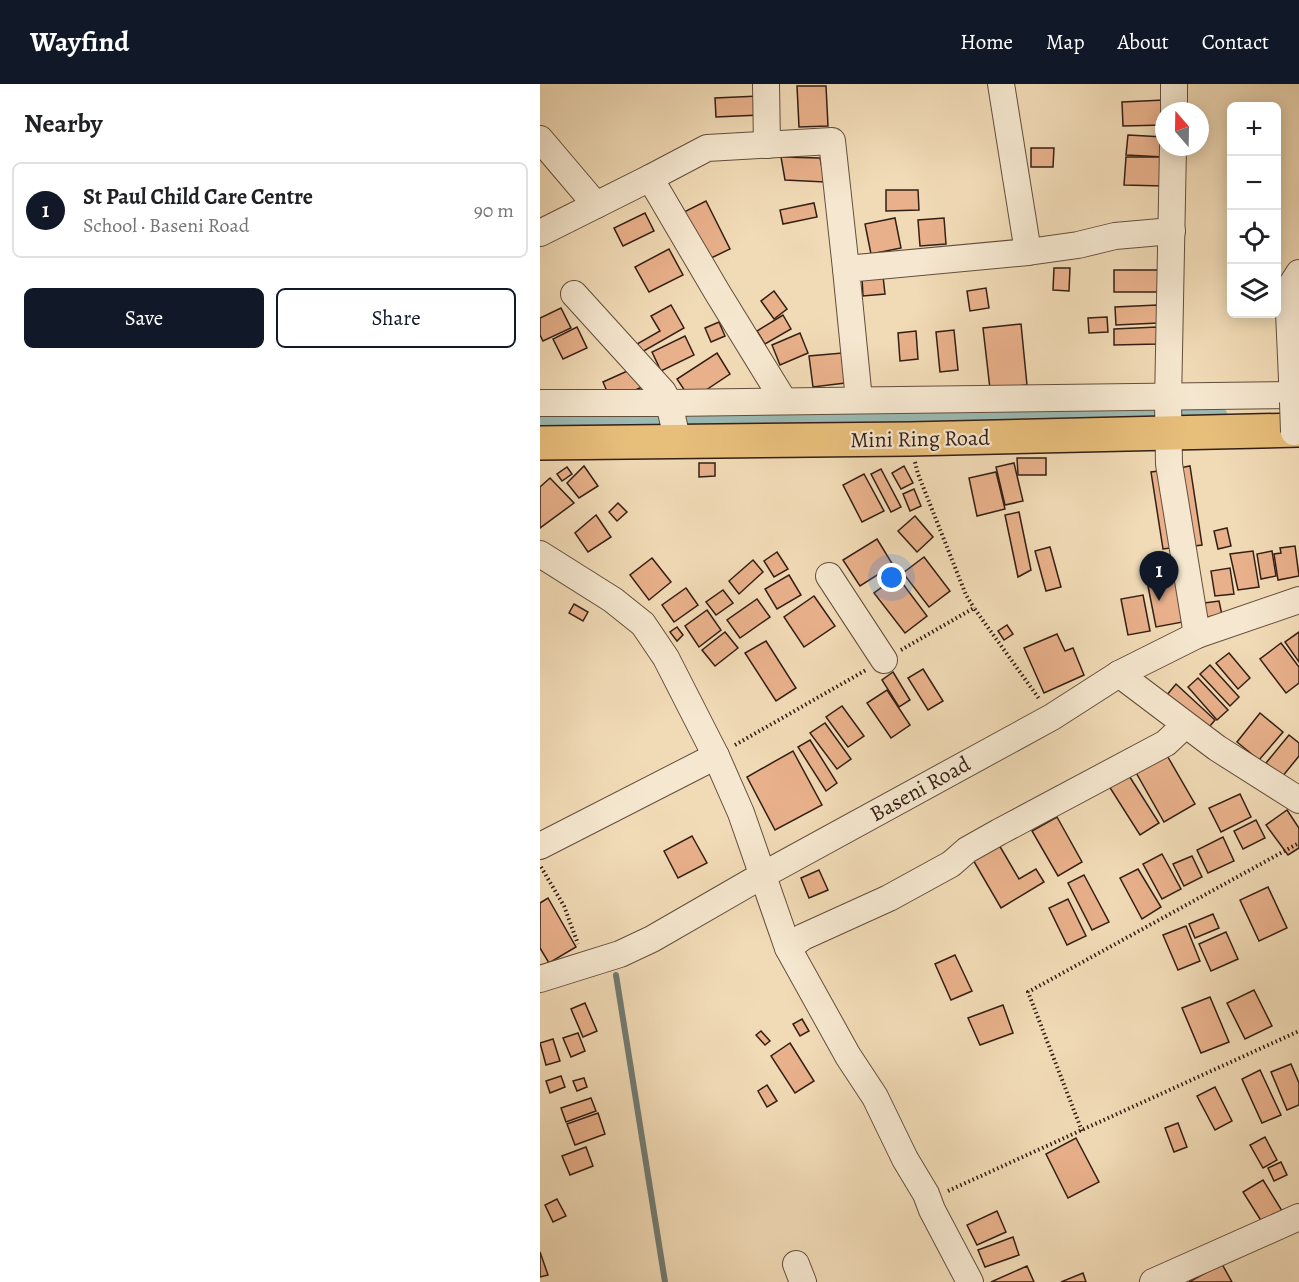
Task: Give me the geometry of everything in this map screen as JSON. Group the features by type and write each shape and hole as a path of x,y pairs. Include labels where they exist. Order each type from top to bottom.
{"main road":[{"name":"Mini Ring Road","path":"540,443 674,423 910,439 1168,415 1295,414"}],"street":[{"path":"766,84 767,145"},
{"path":"1001,84 1028,252"},
{"path":"1174,84 1174,102"},
{"path":"540,140 596,205"},
{"path":"540,233 707,148 832,141 859,400"},
{"path":"1173,156 1169,464 1197,635"},
{"path":"650,178 784,401"},
{"path":"846,269 1028,252 1078,245 1115,236 1172,231"},
{"path":"1295,414 1288,290 1299,273"},
{"path":"574,294 663,392 674,423"},
{"path":"540,403 674,423 784,401 859,400 1168,415"},
{"path":"540,555 613,600 643,624 666,658 716,756 741,813 788,948 848,1056 874,1097 970,1282"},
{"path":"829,576 884,660"},
{"name":"Baseni Road","path":"540,979 620,954 652,939 763,875 1052,717 1119,674 1197,635 1299,600"},
{"path":"1119,674 1185,725 1299,800"},
{"path":"788,948 803,938 889,898 951,864 967,850 1166,743 1185,725"},
{"path":"540,846 716,756"},
{"path":"1153,1282 1299,1217"}],"path":[{"path":"910,439 918,474 966,595 974,608"},
{"path":"1082,1131 1028,992 1299,843"},
{"path":"540,866 564,906 585,965"},
{"path":"926,1194 944,1193 1299,1031"}],"building":[{"path":"797,86 826,86 828,126 799,127"},
{"path":"759,96 760,115 716,117 715,98"},
{"path":"1164,100 1164,102 1155,102 1155,125 1123,126 1122,102"},
{"path":"1128,135 1155,136 1155,156 1164,157 1126,155"},
{"path":"1031,148 1054,148 1053,167 1031,167"},
{"path":"781,157 820,158 825,182 785,180"},
{"path":"1126,157 1164,157 1164,186 1124,185"},
{"path":"886,190 918,190 919,210 886,211"},
{"path":"706,201 730,249 707,260 684,212"},
{"path":"814,203 817,217 783,224 780,210"},
{"path":"645,213 654,231 623,246 614,228"},
{"path":"895,218 901,248 871,254 865,224"},
{"path":"944,218 946,244 920,246 918,220"},
{"path":"669,249 683,275 649,292 635,267"},
{"path":"1054,268 1070,268 1069,291 1053,290"},
{"path":"1114,270 1161,270 1161,292 1114,292"},
{"path":"883,276 885,294 863,296 862,278"},
{"path":"986,288 989,308 970,311 967,291"},
{"path":"774,291 787,309 774,319 761,301"},
{"path":"671,305 684,328 642,352 637,344 660,331 651,316"},
{"path":"1157,305 1158,323 1116,325 1115,307"},
{"path":"561,308 571,328 543,341 540,335 540,318"},
{"path":"783,315 791,329 765,344 757,331"},
{"path":"1107,317 1108,332 1089,333 1088,318"},
{"path":"719,322 725,336 711,342 705,328"},
{"path":"1021,324 1027,385 990,389 983,328"},
{"path":"577,327 587,348 563,359 553,339"},
{"path":"1157,327 1158,344 1114,345 1114,329"},
{"path":"954,330 958,370 940,372 936,332"},
{"path":"916,331 918,359 900,361 898,333"},
{"path":"800,333 808,353 780,365 772,345"},
{"path":"685,336 694,355 661,371 652,352"},
{"path":"717,353 730,374 691,400 677,379"},
{"path":"842,353 845,383 813,387 809,356"},
{"path":"634,368 642,387 611,401 603,382"},
{"path":"1017,458 1046,458 1046,475 1018,475"},
{"path":"699,463 715,463 715,476 699,477"},
{"path":"1014,463 1023,501 1005,505 996,467"},
{"path":"584,466 598,486 579,498 567,483"},
{"path":"904,466 913,483 901,489 892,473"},
{"path":"1190,466 1202,545 1186,547 1174,469"},
{"path":"567,467 572,474 562,481 557,474"},
{"path":"881,469 901,507 891,512 871,474"},
{"path":"1166,470 1178,547 1163,549 1151,472"},
{"path":"996,472 1005,509 977,516 969,478"},
{"path":"864,474 884,511 862,522 843,485"},
{"path":"550,478 574,503 540,528 540,487"},
{"path":"914,489 921,506 910,511 903,494"},
{"path":"618,503 627,512 617,521 609,512"},
{"path":"1019,512 1031,570 1018,577 1005,515"},
{"path":"596,515 611,537 588,552 575,533"},
{"path":"915,516 933,537 917,552 898,531"},
{"path":"1227,528 1231,546 1218,549 1214,531"},
{"path":"877,539 893,565 860,586 843,560"},
{"path":"1295,546 1299,576 1278,580 1274,554 1281,553 1280,548"},
{"path":"1050,547 1061,587 1046,591 1035,551"},
{"path":"1253,551 1259,587 1238,590 1230,554"},
{"path":"1272,551 1276,576 1261,579 1257,554"},
{"path":"777,552 788,569 774,577 764,561"},
{"path":"924,557 950,591 929,607 903,573"},
{"path":"652,558 671,582 649,600 630,575"},
{"path":"753,560 763,572 739,594 729,581"},
{"path":"1230,568 1234,594 1215,596 1211,571"},
{"path":"789,575 801,595 777,609 765,589"},
{"path":"897,576 927,616 905,633 874,593"},
{"path":"1176,580 1183,622 1156,627 1148,586"},
{"path":"686,588 698,605 674,622 662,605"},
{"path":"723,590 733,603 716,615 706,602"},
{"path":"1143,595 1150,631 1128,635 1121,599"},
{"path":"814,596 835,626 804,647 784,617"},
{"path":"757,599 770,617 740,638 727,620"},
{"path":"1219,601 1222,615 1199,618 1197,604"},
{"path":"574,604 588,612 583,621 569,613"},
{"path":"707,610 721,630 699,647 685,626"},
{"path":"1007,625 1013,634 1004,640 998,631"},
{"path":"677,627 683,635 677,641 670,632"},
{"path":"725,632 738,648 715,666 702,650"},
{"path":"1299,632 1299,662 1285,642"},
{"path":"1057,634 1065,651 1073,648 1084,675 1044,693 1024,648"},
{"path":"766,641 796,688 776,701 745,653"},
{"path":"1281,643 1299,667 1299,683 1286,693 1260,659"},
{"path":"1229,653 1250,678 1238,689 1216,663"},
{"path":"1210,665 1239,697 1230,706 1200,674"},
{"path":"923,669 943,701 928,710 908,678"},
{"path":"893,672 910,700 899,707 882,680"},
{"path":"1198,678 1228,710 1217,720 1188,687"},
{"path":"1176,684 1215,720 1205,732 1166,696"},
{"path":"887,690 910,725 891,738 867,703"},
{"path":"842,706 864,736 848,747 826,717"},
{"path":"1260,713 1283,732 1259,760 1237,742"},
{"path":"825,723 851,759 837,769 810,733"},
{"path":"1289,735 1299,743 1299,756 1282,777 1266,763"},
{"path":"810,740 837,783 826,791 798,747"},
{"path":"793,751 822,805 775,830 747,777"},
{"path":"1165,752 1195,804 1164,822 1134,769"},
{"path":"1126,771 1159,823 1140,835 1107,783"},
{"path":"1240,794 1251,817 1221,832 1209,808"},
{"path":"1287,810 1299,828 1299,848 1288,855 1266,825"},
{"path":"1057,817 1082,862 1058,876 1032,831"},
{"path":"1256,820 1265,838 1243,849 1234,831"},
{"path":"692,836 707,863 678,878 664,851"},
{"path":"1223,837 1234,861 1208,873 1197,850"},
{"path":"995,838 1019,879 1036,869 1044,882 1001,908 969,853"},
{"path":"1162,854 1181,889 1162,899 1143,864"},
{"path":"1192,856 1202,877 1184,886 1173,864"},
{"path":"1138,869 1161,907 1142,919 1120,878"},
{"path":"819,870 828,890 809,898 801,878"},
{"path":"1084,875 1109,922 1092,930 1068,883"},
{"path":"1268,887 1287,928 1259,941 1240,900"},
{"path":"548,898 576,947 549,963 540,948 540,903"},
{"path":"1068,899 1086,936 1067,945 1049,908"},
{"path":"1213,914 1219,928 1195,938 1189,924"},
{"path":"1186,926 1200,961 1178,970 1163,935"},
{"path":"1226,932 1238,959 1211,971 1199,944"},
{"path":"955,955 972,991 951,1000 935,964"},
{"path":"1254,990 1272,1026 1245,1039 1227,1003"},
{"path":"1210,997 1229,1042 1201,1053 1182,1008"},
{"path":"585,1003 597,1031 583,1037 571,1009"},
{"path":"1003,1005 1013,1033 980,1045 968,1018"},
{"path":"802,1019 809,1031 800,1036 793,1024"},
{"path":"761,1031 770,1041 765,1045 756,1035"},
{"path":"578,1033 585,1051 571,1057 563,1038"},
{"path":"553,1039 560,1061 546,1065 540,1043"},
{"path":"790,1043 814,1081 795,1093 771,1056"},
{"path":"1291,1064 1299,1083 1299,1105 1287,1110 1271,1072"},
{"path":"1260,1070 1281,1115 1262,1123 1242,1079"},
{"path":"561,1076 565,1087 550,1093 546,1081"},
{"path":"584,1078 587,1087 577,1091 573,1081"},
{"path":"767,1085 777,1101 767,1107 758,1091"},
{"path":"1215,1087 1232,1121 1215,1130 1197,1096"},
{"path":"591,1098 596,1111 566,1122 561,1108"},
{"path":"598,1113 605,1134 575,1145 567,1124"},
{"path":"1178,1123 1187,1147 1174,1152 1165,1128"},
{"path":"1265,1137 1277,1160 1263,1168 1250,1145"},
{"path":"1076,1138 1099,1182 1068,1198 1046,1154"},
{"path":"586,1147 593,1166 570,1175 562,1156"},
{"path":"1281,1162 1287,1175 1274,1181 1268,1168"},
{"path":"1263,1180 1284,1214 1265,1227 1243,1192"},
{"path":"557,1199 566,1216 553,1222 545,1205"},
{"path":"997,1211 1006,1232 977,1245 967,1225"},
{"path":"1013,1237 1019,1255 985,1267 978,1250"},
{"path":"540,1252 548,1275 540,1277"},
{"path":"1222,1264 1232,1282 1189,1282"},
{"path":"1027,1266 1034,1282 991,1282"},
{"path":"1083,1273 1086,1282 1061,1282"}],"waterway":[{"path":"540,424 818,421 998,415 1217,416"},
{"path":"616,975 665,1282"}],"place":[{"name":"St Paul Child Care Centre","path":"1159,601"}]}
